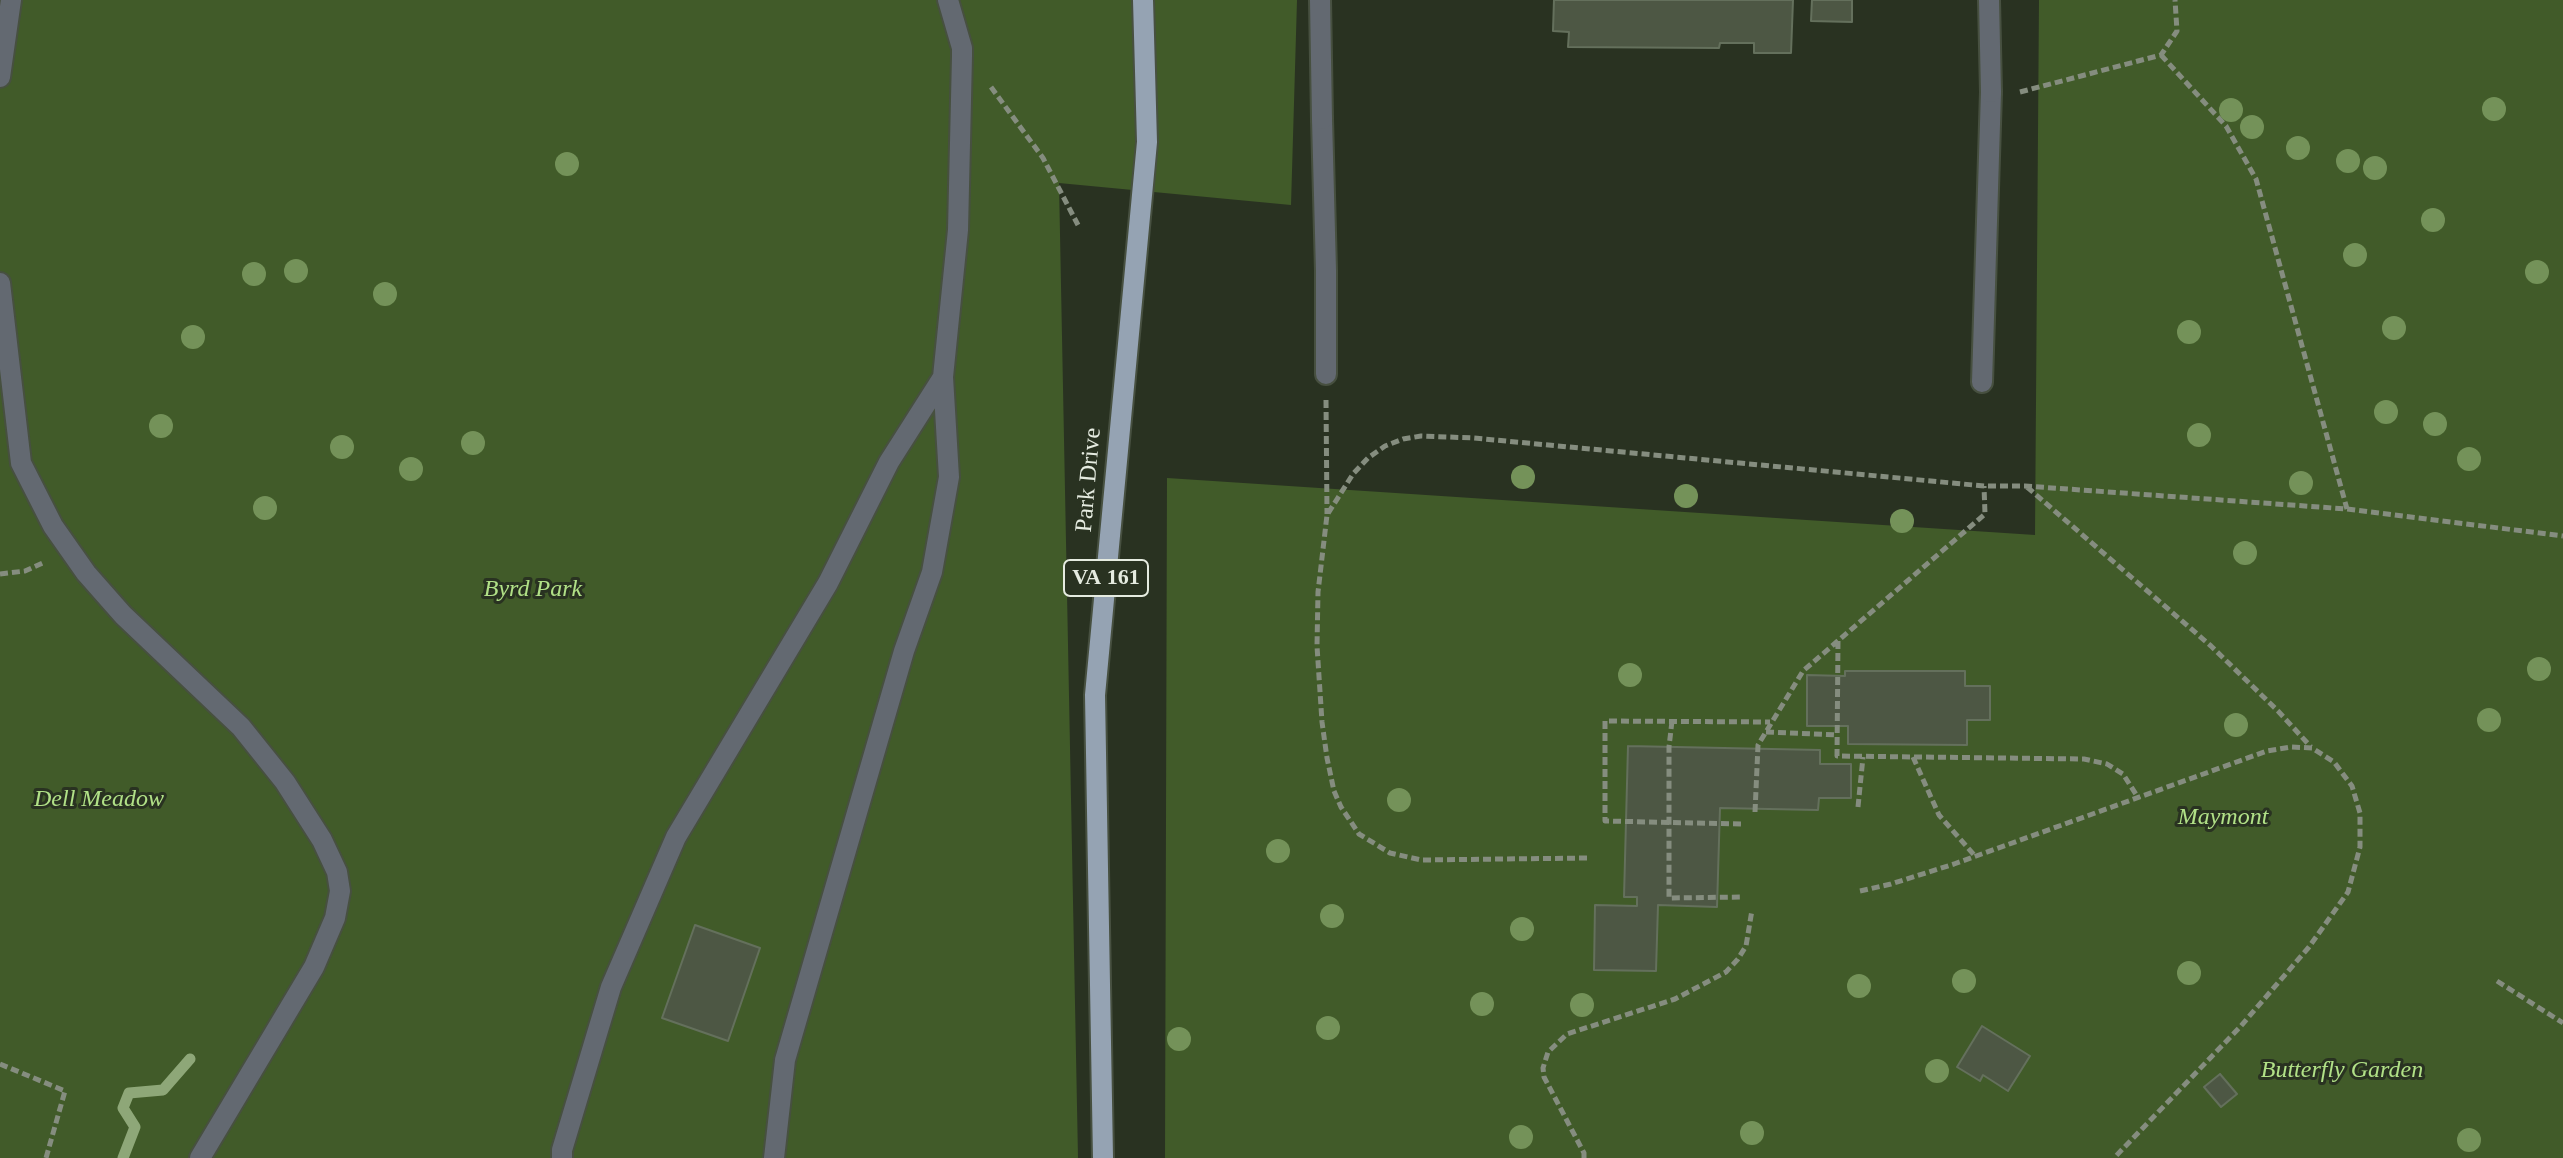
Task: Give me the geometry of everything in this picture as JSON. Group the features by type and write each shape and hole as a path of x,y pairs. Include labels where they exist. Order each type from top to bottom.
{"main road":[{"name":"Park Drive","path":"1103,1158 1095,695 1147,142 1143,0"}],"street":[{"path":"0,77 11,0"},
{"path":"774,1158 785,1060 904,651 932,572 949,477 943,377 958,230 962,48 948,0"},
{"path":"1320,0 1326,374"},
{"path":"1982,382 1991,92 1989,0"},
{"path":"0,283 21,463 53,526 86,573 123,615 241,727 285,782 322,840 337,872 340,891 335,918 314,967 200,1158"},
{"path":"562,1158 611,987 676,837 828,583 889,462 943,377"}],"path":[{"path":"1991,92 2012,94 2161,55 2177,31 2175,0"},
{"path":"2161,55 2226,126 2256,179 2347,509"},
{"path":"962,56 983,76 1043,158 1078,225"},
{"path":"1326,374 1327,515 1318,592 1317,646 1322,722 1334,791 1349,821 1359,834 1390,853 1421,860 1587,858"},
{"path":"1327,515 1353,474 1368,458 1385,446 1421,436 1474,438 1984,486 2025,486 2347,509 2563,536"},
{"path":"1755,812 1758,745 1803,671 1985,514 1984,486"},
{"path":"2025,486 2211,646 2312,748 2334,762 2352,786 2360,813 2360,847 2348,892 2309,947 2240,1027 2114,1158"},
{"path":"0,574 25,571"},
{"path":"1838,641 1837,756 2095,760 2123,774 2139,799"},
{"path":"1741,824 1605,821 1605,721 1771,722"},
{"path":"1672,721 1669,747 1669,898 1743,897"},
{"path":"1765,732 1837,735"},
{"path":"1860,891 1975,856 2267,751 2312,748"},
{"path":"1858,807 1863,757"},
{"path":"1913,757 1939,815 1975,856"},
{"path":"1584,1158 1544,1077 1544,1060 1548,1052 1567,1034 1675,999 1726,972 1746,946 1752,910"},
{"path":"2497,981 2563,1023"},
{"path":"0,1064 65,1091 46,1158"}],"green space":[{"name":"Byrd Park","path":"0,0 1297,0 1291,205 1059,183 1078,1158 0,1158"},
{"name":"Maymont","path":"2039,0 2563,0 2563,1158 1165,1158 1167,478 2035,535"}],"building":[{"path":"1554,0 1793,0 1791,53 1754,53 1754,43 1720,43 1719,48 1568,47 1569,32 1553,31"},
{"path":"1812,0 1852,0 1852,22 1811,21"},
{"path":"1845,671 1965,671 1965,686 1990,686 1990,720 1967,720 1967,745 1848,744 1848,726 1807,726 1807,675 1845,676"},
{"path":"1628,746 1820,750 1820,764 1851,764 1851,798 1819,798 1818,810 1720,808 1717,907 1658,905 1656,971 1594,970 1595,905 1637,906 1637,897 1624,897"},
{"path":"695,925 760,948 728,1041 662,1018"},
{"path":"1982,1026 2030,1056 2008,1091 1983,1075 1980,1081 1957,1067"},
{"path":"2220,1074 2237,1094 2221,1107 2204,1087"}],"waterway":[{"path":"123,1158 135,1127 123,1108 129,1093 163,1090 190,1059"}],"park label":[{"name":"Dell Meadow","path":"99,800"},
{"name":"Butterfly Garden","path":"2342,1071"}]}
